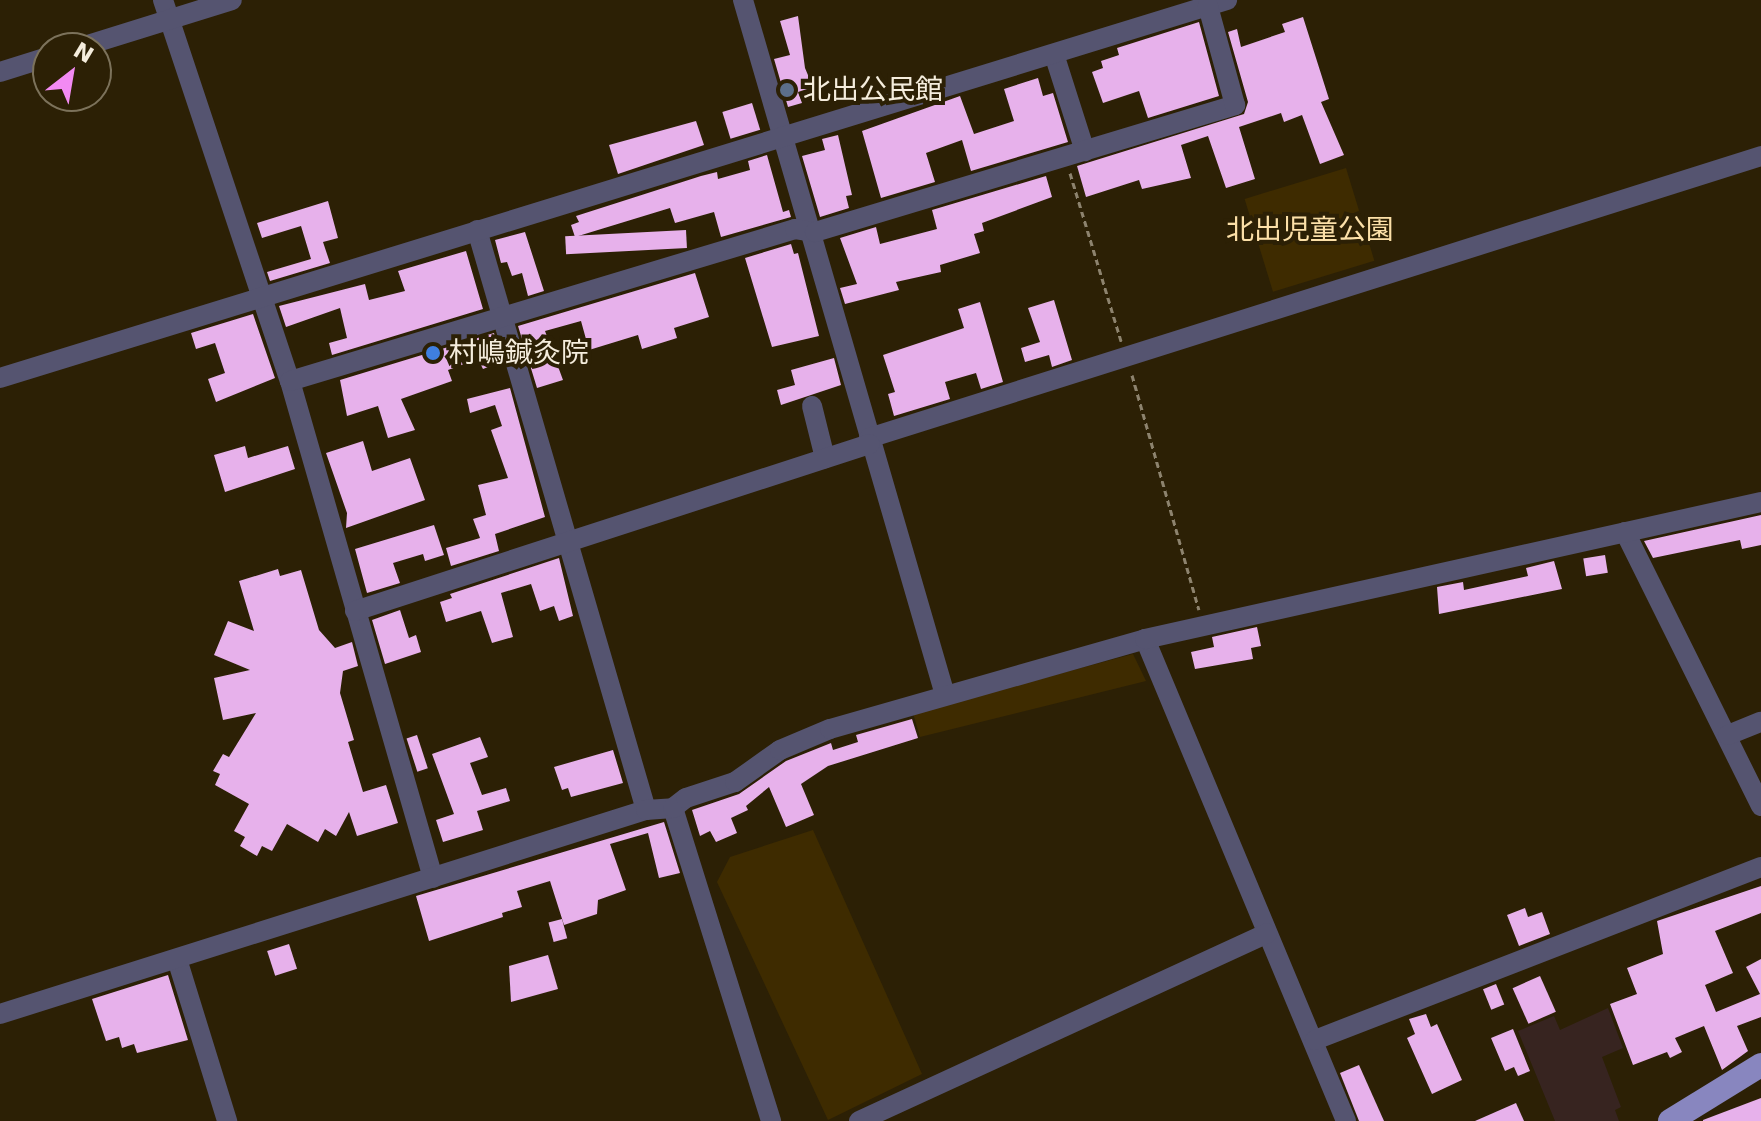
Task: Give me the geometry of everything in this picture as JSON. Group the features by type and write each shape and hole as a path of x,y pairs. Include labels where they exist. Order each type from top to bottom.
{"main road":[{"path":"1670,1121 1761,1065"}],"street":[{"path":"112,33 166,10 232,0"},
{"path":"743,0 945,695"},
{"path":"0,378 1218,3 1246,100 1075,154 808,231 795,229 290,381"},
{"path":"166,10 290,381 433,878"},
{"path":"1054,54 1075,154"},
{"path":"0,72 32,62"},
{"path":"355,611 870,441 1761,156"},
{"path":"477,230 646,810"},
{"path":"812,406 825,458"},
{"path":"0,1014 646,810 673,808 686,798 735,782 805,738 945,695 1145,639 1761,502"},
{"path":"1625,532 1761,806"},
{"path":"1145,639 1267,933 1315,1040 1338,1119"},
{"path":"1728,735 1761,722"},
{"path":"673,808 771,1121"},
{"path":"1315,1040 1761,867"},
{"path":"859,1121 1267,933"},
{"path":"177,959 227,1121"}],"path":[{"path":"1075,154 1127,358 1204,626"}],"shaded area":[{"path":"1608,1008 1623,1048 1602,1057 1621,1107 1615,1110 1619,1121 1555,1121 1518,1031 1554,1016 1560,1030"}],"green space":[{"name":"北出児童公園","path":"1346,168 1374,261 1273,292 1245,199"},
{"path":"1133,654 1146,681 920,737 913,713"},
{"path":"813,830 922,1074 828,1120 717,882 730,857"}],"building":[{"path":"798,16 805,68 813,87 798,92 802,103 788,107 774,59 790,55 780,21"},
{"path":"1303,17 1329,99 1321,102 1344,155 1320,164 1302,115 1284,122 1281,113 1239,127 1255,179 1226,188 1208,136 1181,145 1191,178 1142,189 1139,180 1086,197 1077,166 1244,114 1248,102 1228,32 1237,29 1241,47 1285,32 1282,24"},
{"path":"1199,22 1219,96 1148,118 1139,91 1103,103 1092,72 1103,68 1101,61 1119,55 1117,48"},
{"path":"1038,78 1043,96 1053,93 1068,142 971,171 962,140 926,153 935,182 881,198 862,131 960,96 974,134 1014,121 1004,89"},
{"path":"752,103 760,130 731,139 722,112"},
{"path":"696,121 704,145 618,174 609,145"},
{"path":"838,135 852,195 846,196 849,208 820,217 802,156 825,150 822,139"},
{"path":"767,155 783,212 789,210 791,217 721,237 714,212 675,223 670,208 575,237 571,225 579,222 576,216 701,176 717,172 718,179 750,170 748,161"},
{"path":"1046,176 1052,197 982,223 984,231 974,234 980,253 940,265 941,272 896,282 899,290 845,304 840,288 857,284 840,238 876,227 880,244 937,229 932,210"},
{"path":"328,201 338,238 323,242 330,263 270,281 267,272 311,259 301,226 262,238 257,223"},
{"path":"686,230 687,248 566,254 565,236"},
{"path":"525,232 544,291 528,296 522,273 512,276 507,262 501,263 495,240"},
{"path":"791,244 794,254 798,253 819,336 772,347 745,258"},
{"path":"466,251 483,309 332,355 329,343 347,338 340,308 286,327 279,306 365,284 369,300 405,291 398,271"},
{"path":"695,273 709,317 674,328 677,338 642,349 638,335 589,350 581,321 545,331 563,380 537,388 518,326"},
{"path":"1054,300 1072,360 1052,367 1049,355 1025,362 1021,348 1040,342 1028,308"},
{"path":"980,302 1003,382 981,389 976,373 945,382 950,399 894,416 888,394 895,392 883,355 964,328 958,309"},
{"path":"253,314 275,378 216,402 208,379 225,373 215,343 196,349 191,333"},
{"path":"494,333 501,362 483,369 478,359 448,370 452,381 401,399 415,430 388,438 378,406 347,416 340,380"},
{"path":"834,358 841,385 781,405 777,390 795,385 791,370"},
{"path":"510,388 545,517 495,534 499,551 451,566 446,548 480,538 473,519 486,515 478,485 508,478 491,430 502,426 495,405 470,413 467,399"},
{"path":"363,441 372,471 410,458 425,500 346,528 347,513 326,453"},
{"path":"245,446 248,458 288,446 295,469 225,492 214,455"},
{"path":"1761,515 1761,545 1742,549 1740,540 1653,558 1644,541"},
{"path":"434,525 444,555 425,561 423,554 393,563 400,583 367,593 355,549"},
{"path":"1605,555 1608,573 1586,576 1583,558"},
{"path":"559,558 573,616 559,621 554,606 540,611 531,584 501,593 513,637 492,643 481,611 446,622 440,602 452,598 450,594"},
{"path":"1554,561 1562,589 1439,614 1437,587 1463,582 1464,590 1528,576 1526,568"},
{"path":"278,569 280,576 301,570 319,630 335,648 352,642 358,666 343,671 340,693 354,740 348,742 363,792 386,785 398,823 357,836 349,812 336,836 325,829 318,842 287,824 272,851 262,846 257,856 240,846 245,837 234,831 249,804 215,785 220,774 213,771 223,754 229,757 256,713 223,720 214,678 250,670 214,655 228,621 254,631 239,581"},
{"path":"400,610 409,638 416,635 421,652 385,664 372,620"},
{"path":"1257,627 1261,646 1251,648 1253,659 1195,669 1191,652 1214,647 1212,637"},
{"path":"912,719 918,738 828,766 801,784 814,815 786,827 769,787 746,806 748,810 731,818 737,833 716,842 710,831 700,836 692,810 739,794 786,761 831,743 833,750 858,742 856,735"},
{"path":"417,735 428,768 417,772 407,738"},
{"path":"480,737 488,757 470,763 482,795 506,788 510,801 477,811 483,830 443,842 436,820 454,814 432,754"},
{"path":"613,750 623,783 571,797 568,788 562,790 554,767"},
{"path":"664,822 680,873 659,878 648,833 610,844 626,890 598,900 597,914 564,925 550,881 517,891 522,907 502,913 503,917 429,941 416,896"},
{"path":"1761,886 1761,913 1715,931 1733,973 1705,985 1716,1012 1760,994 1746,967 1761,959 1761,1017 1737,1026 1748,1051 1722,1070 1704,1026 1675,1038 1682,1052 1670,1058 1667,1052 1633,1065 1610,1004 1637,994 1627,968 1663,954 1657,921"},
{"path":"1525,908 1528,917 1542,912 1550,934 1519,946 1507,915"},
{"path":"562,919 567,938 554,942 548,923"},
{"path":"289,944 297,969 275,976 267,951"},
{"path":"548,955 558,989 511,1002 509,966"},
{"path":"168,975 188,1040 137,1053 134,1044 122,1048 119,1037 106,1041 92,999"},
{"path":"1540,976 1556,1012 1528,1024 1513,988"},
{"path":"1496,984 1504,1004 1491,1010 1483,989"},
{"path":"1426,1014 1431,1027 1437,1024 1462,1080 1432,1094 1407,1038 1415,1034 1409,1019"},
{"path":"1513,1029 1530,1071 1518,1076 1514,1067 1505,1071 1491,1038"},
{"path":"1359,1065 1384,1121 1359,1121 1340,1073"},
{"path":"1761,1098 1761,1121 1703,1121 1703,1120"},
{"path":"1516,1103 1524,1121 1475,1121"}],"place":[{"name":"北出公民館","path":"787,90"},
{"name":"村嶋鍼灸院","path":"433,353"}]}
